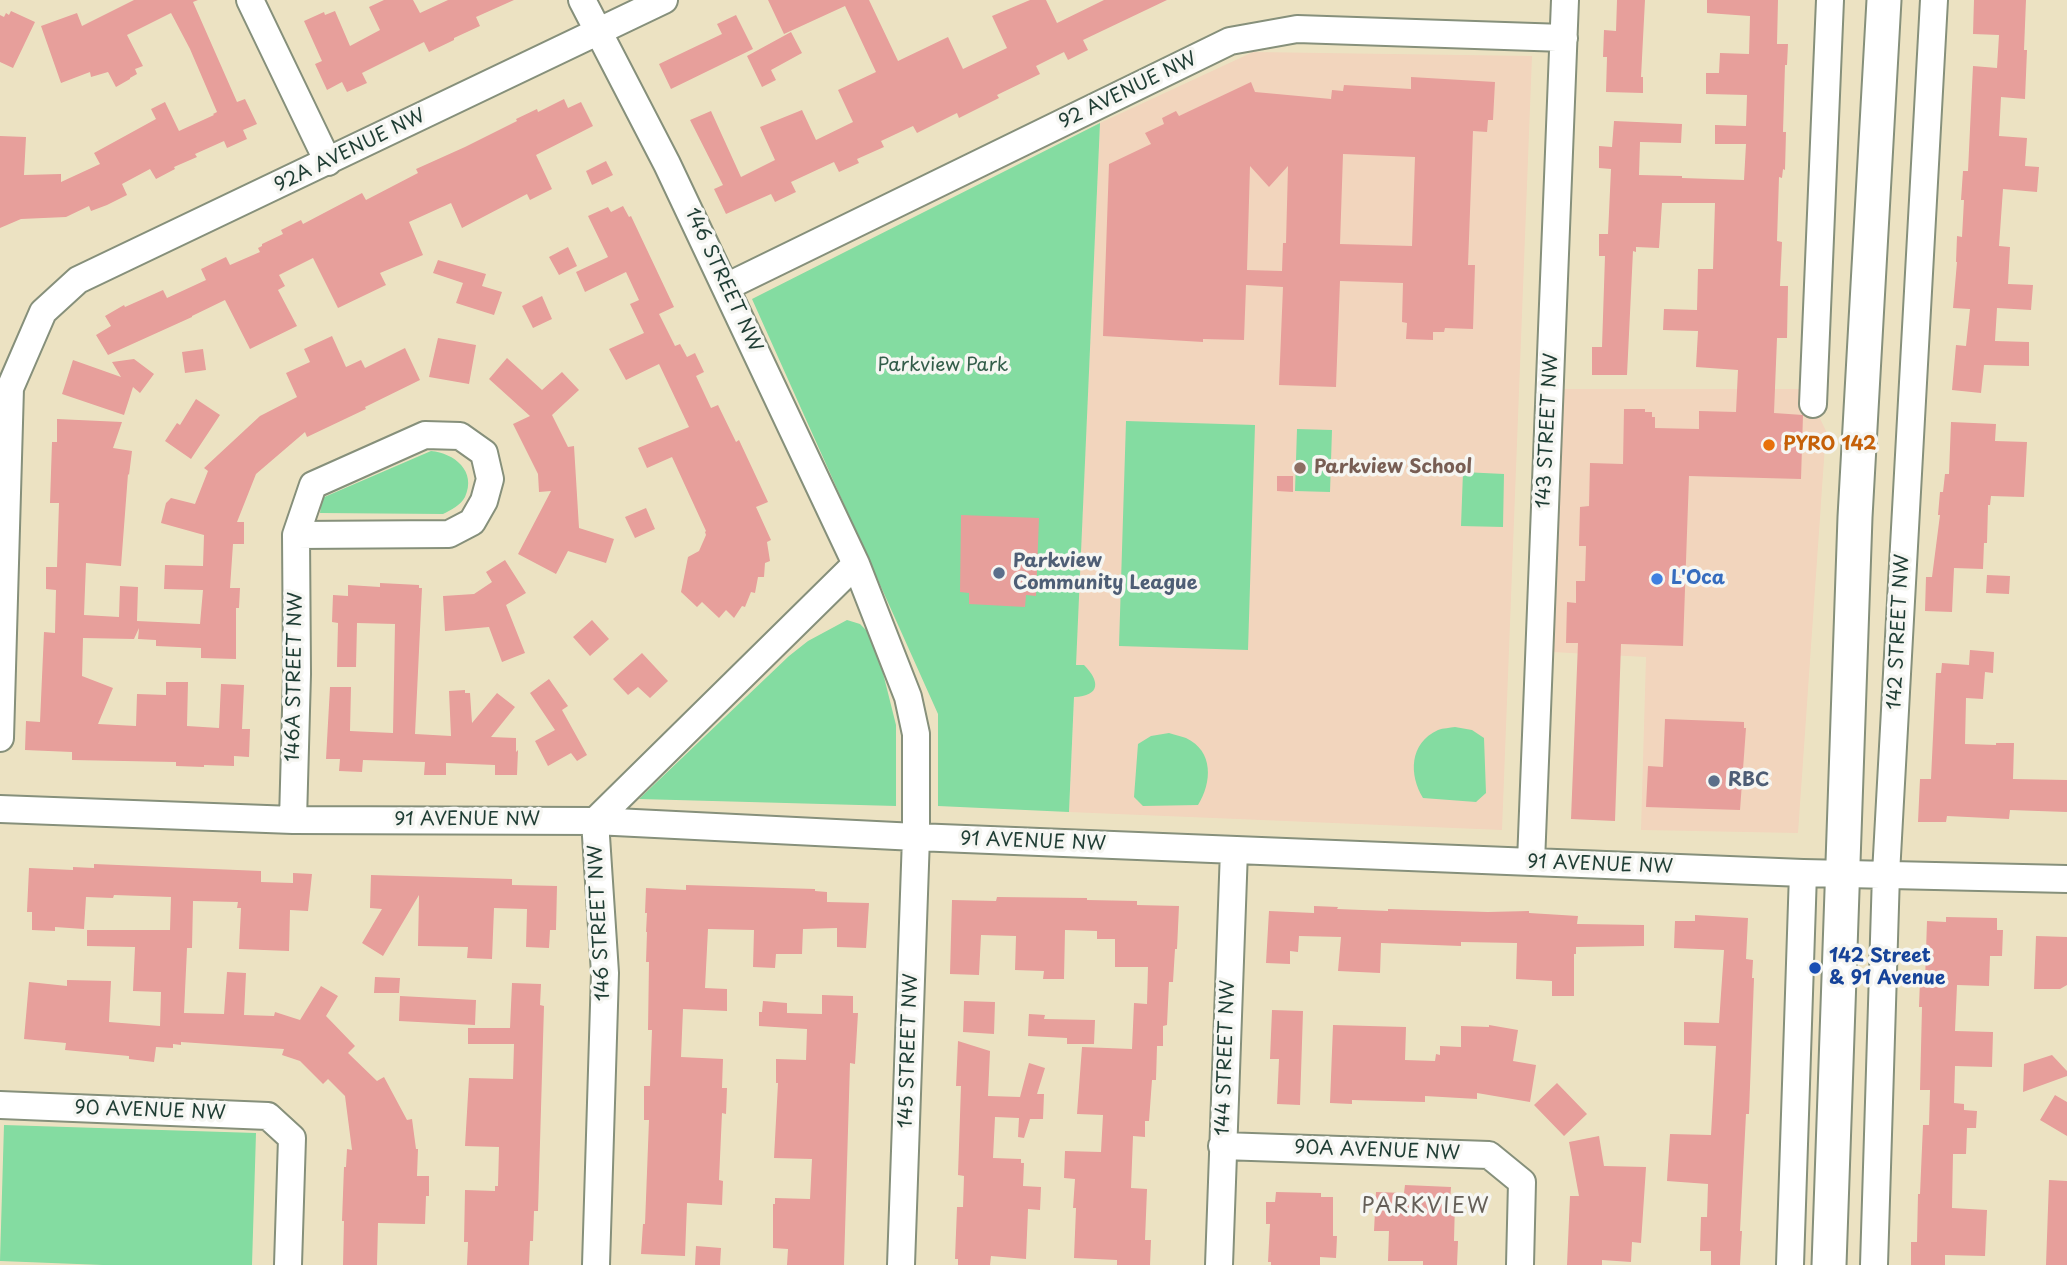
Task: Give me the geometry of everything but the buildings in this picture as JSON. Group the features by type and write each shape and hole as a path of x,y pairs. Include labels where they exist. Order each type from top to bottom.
{"main road":[{"path":"1829,1265 1855,517 1884,0"}],"street":[{"path":"250,0 328,162"},
{"name":"146 STREET NW","path":"582,0 667,164 856,564 908,697 916,734 916,837"},
{"name":"92A AVENUE NW","path":"3,526 10,388 43,312 78,280 664,0"},
{"name":"143 STREET NW","path":"1531,862 1565,0"},
{"path":"1813,404 1830,0"},
{"name":"142 STREET NW","path":"1874,1265 1886,874 1934,0"},
{"name":"92 AVENUE NW","path":"726,286 1230,41 1297,29 1564,38"},
{"name":"146A STREET NW","path":"293,820 297,674 296,535 313,485 425,435 460,436 484,453 490,479 484,501 472,522 449,534 296,535"},
{"path":"0,738 3,526"},
{"name":"146 STREET NW","path":"596,1265 606,973 595,821 856,564"},
{"name":"91 AVENUE NW","path":"0,809 293,820 595,821 916,837 1803,873 2067,879"},
{"name":"145 STREET NW","path":"901,1265 916,837"},
{"name":"144 STREET NW","path":"1219,1265 1234,850"},
{"path":"1790,1265 1803,873"},
{"name":"90 AVENUE NW","path":"0,1105 268,1116 292,1138 288,1265"},
{"name":"90A AVENUE NW","path":"1222,1146 1489,1155 1522,1182 1520,1265"}],"shaded area":[{"name":"Parkview School","path":"1253,52 1532,56 1502,830 1069,812 1100,123"},
{"path":"1560,389 1809,389 1826,431 1798,833 1641,830 1646,657 1552,652"}],"green space":[{"name":"Parkview Park","path":"1100,123 1076,665 1084,665 1093,677 1095,687 1089,694 1074,697 1069,812 938,806 938,714 752,299"},
{"path":"1126,421 1255,425 1248,650 1119,646"},
{"path":"1297,429 1332,430 1330,492 1295,491"},
{"path":"431,451 448,455 466,472 468,488 465,497 449,511 443,514 320,513 322,498"},
{"path":"1463,472 1504,474 1503,527 1461,526"},
{"path":"847,620 860,624 869,633 882,669 896,725 896,806 639,799 789,656 808,641"},
{"path":"1455,727 1472,730 1484,738 1486,793 1476,802 1423,798 1415,779 1414,760 1421,743 1438,730"},
{"path":"1169,733 1195,744 1206,759 1208,778 1198,805 1143,806 1134,797 1138,744 1151,736"},
{"path":"4,1125 256,1133 252,1265 103,1265 0,1261"}],"place":[{"name":"PYRO 142","path":"1769,445"},
{"name":"Parkview School","path":"1300,468"},
{"name":"Parkview Community League","path":"999,573"},
{"name":"L'Oca","path":"1657,579"},
{"name":"RBC","path":"1714,781"},
{"name":"142 Street & 91 Avenue","path":"1815,968"}],"district":[{"name":"PARKVIEW","path":"1426,1207"}]}
